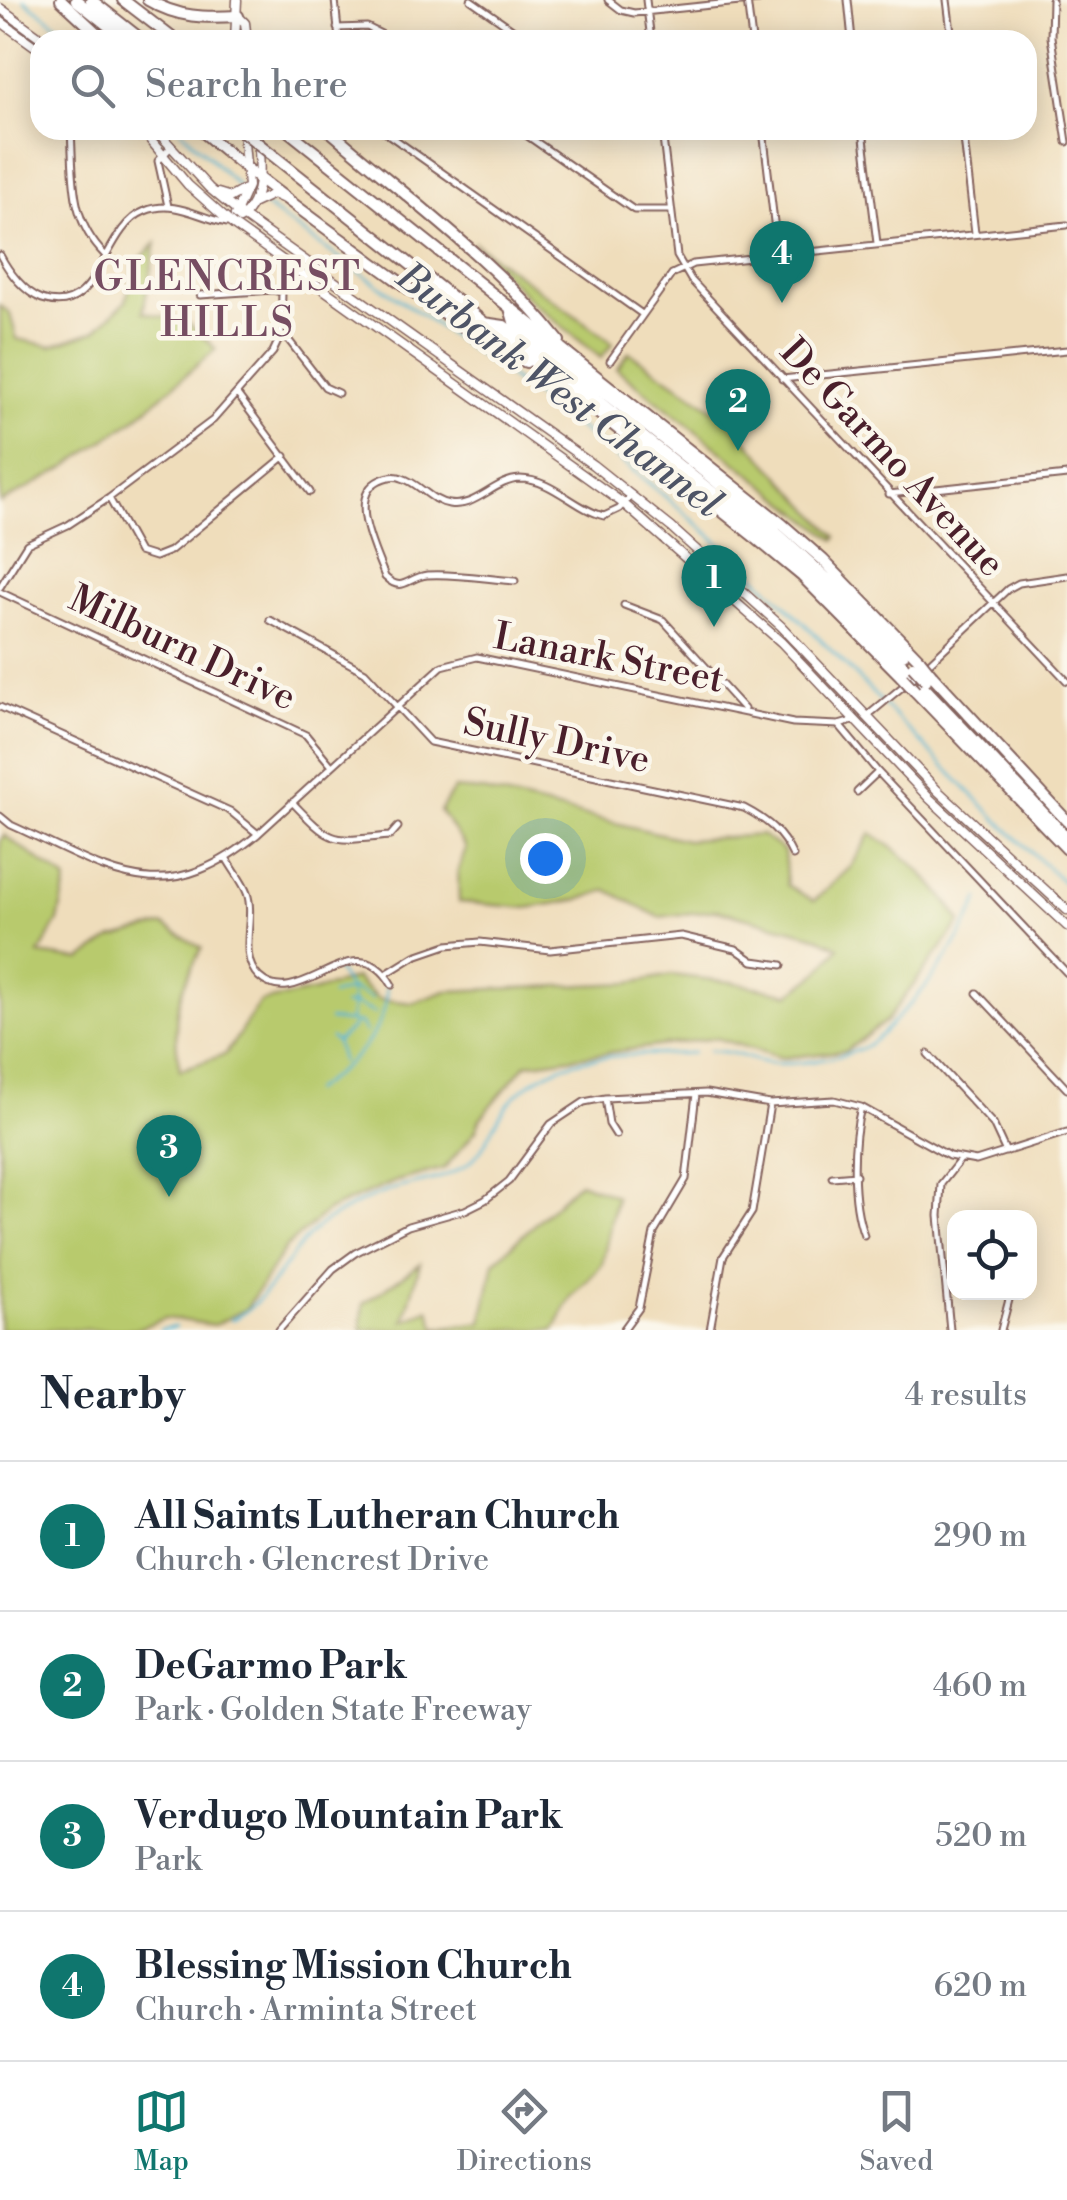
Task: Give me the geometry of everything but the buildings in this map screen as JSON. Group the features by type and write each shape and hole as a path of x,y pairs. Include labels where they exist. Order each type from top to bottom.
{"highway":[{"path":"60,0 93,30"},
{"path":"76,0 114,30"},
{"path":"91,0 129,30"},
{"path":"123,0 162,30"},
{"path":"148,0 185,16 238,16"},
{"path":"214,140 288,200 472,331 541,369"},
{"path":"254,140 787,563 911,669"},
{"path":"300,140 783,525 823,560 911,669"},
{"path":"341,140 463,244 538,314 569,353"},
{"path":"510,307 514,322 791,542 851,599 911,669 1067,834"},
{"path":"482,322 504,326 780,545 911,669 1067,849"},
{"path":"924,683 1067,821"}],"main road":[{"path":"234,30 237,0"},
{"path":"0,8 30,30"},
{"path":"238,16 246,23 246,30"},
{"path":"0,21 30,43"},
{"path":"150,140 188,185 232,224 624,504 781,642 963,832 1067,926"},
{"path":"165,140 209,188 241,214 632,495 746,592 872,714 971,823 1067,910"},
{"path":"241,214 248,186 243,140"},
{"path":"254,203 259,178 257,140"},
{"path":"209,188 232,197 248,186"},
{"path":"232,224 254,203 273,194 288,200"},
{"path":"412,351 419,342"}],"street":[{"path":"335,0 338,28 371,30"},
{"path":"472,0 514,30"},
{"path":"608,0 628,12 759,0"},
{"path":"646,0 649,30"},
{"path":"848,0 851,30"},
{"path":"947,0 951,30"},
{"path":"1052,0 1051,37 1067,142"},
{"path":"747,1 751,30"},
{"path":"72,140 78,214 84,230 105,256"},
{"path":"396,140 642,314"},
{"path":"533,140 620,202 642,211 671,210"},
{"path":"663,140 682,268"},
{"path":"763,140 778,254"},
{"path":"864,140 877,244"},
{"path":"964,140 976,233"},
{"path":"168,206 166,186 158,168 171,147"},
{"path":"0,255 23,286 36,297 51,302 78,297 89,286 128,221 146,210 168,206 232,224"},
{"path":"610,361 672,274 693,264 1067,225"},
{"path":"0,590 27,544 68,525 109,498 213,420 273,352 281,335 282,292 306,261"},
{"name":"De Garmo Avenue","path":"682,268 1067,682"},
{"path":"200,295 282,292"},
{"path":"281,335 325,387 338,393"},
{"path":"782,379 1067,350"},
{"path":"237,394 310,492"},
{"path":"109,498 139,552 155,557 170,551 285,456"},
{"path":"889,494 1067,475"},
{"path":"515,581 426,575 408,584 392,583 385,577 362,500 368,488 381,479 396,476 451,504 464,504 498,484 519,479 540,483 599,515 613,513 632,495"},
{"name":"Lanark Street","path":"0,816 10,825 132,876 154,880 186,876 227,859 258,834 442,666 477,657 792,723 840,725 872,714 890,700 1019,583 1067,576"},
{"name":"Milburn Drive","path":"0,590 306,735 331,765"},
{"path":"624,605 663,620 746,712"},
{"name":"Sully Drive","path":"270,620 365,672 430,742 744,808 766,820 786,839 794,856"},
{"path":"1060,674 1067,668"},
{"path":"0,706 230,810 258,834"},
{"path":"840,725 878,772 1067,973"},
{"path":"857,792 878,772"},
{"path":"292,802 324,835 343,840 390,836 398,827"},
{"path":"227,859 248,895 249,958 262,980 280,986 296,985 349,961 367,964 386,974 392,985"},
{"path":"386,974 415,956 447,945 480,942 550,950 680,936 736,948 752,961 782,966"},
{"path":"977,993 1067,1089"},
{"path":"928,1054 993,1124 1006,1153"},
{"path":"279,1330 333,1268 355,1253 408,1226 486,1200 509,1181 551,1124 584,1102 696,1094 726,1095 770,1104 834,1100 861,1107 960,1160 976,1162 1067,1132"},
{"path":"623,1330 639,1308 654,1232 686,1179 696,1094"},
{"path":"605,1098 608,1124 616,1135"},
{"path":"710,1330 724,1257 752,1212 770,1104"},
{"path":"861,1107 854,1132 858,1220 864,1235"},
{"path":"950,1330 939,1216 940,1184 960,1160"},
{"path":"832,1176 856,1174"},
{"path":"1002,1330 1010,1300"}],"green space":[{"path":"473,242 613,343 601,358 531,301"},
{"path":"156,243 143,312 187,322 216,349 136,418 66,467 0,503 0,305 10,314 17,339 51,346 95,331 126,301 135,264"},
{"path":"629,352 724,416 837,537 835,540 617,369"},
{"path":"454,789 483,791 686,840 762,835 784,851 787,885 814,901 851,867 871,833 921,872 961,922 887,1020 846,1051 782,1058 716,1038 526,1064 445,1168 397,1181 328,1210 286,1247 246,1309 214,1325 165,1318 134,1330 0,1330 0,841 4,835 67,880 58,921 39,954 81,960 111,939 163,925 202,948 186,979 178,1007 180,1070 226,1054 260,1002 355,978 378,999 413,1003 446,991 630,983 671,975 790,994 818,973 839,947 813,935 717,910 659,917 607,890 578,900 527,908 459,902 458,871 466,848 440,811"},
{"path":"579,1182 616,1196 602,1265 571,1297 554,1330 361,1330 363,1304 420,1264 404,1321 429,1309 436,1328 482,1322 494,1262"}],"waterway":[{"name":"Burbank West Channel","path":"24,0 64,30"},
{"name":"Burbank West Channel","path":"191,140 239,187"},
{"name":"Burbank West Channel","path":"263,205 491,364 656,489 755,576 1067,885"},
{"path":"709,1051 769,1063 792,1063 834,1057 868,1045 933,978 963,933 979,899"},
{"path":"335,968 350,992 350,1020"},
{"path":"312,1091 364,1047 381,1019 386,986"},
{"path":"332,995 352,989 372,999"},
{"path":"344,1005 354,1004 375,1013"},
{"path":"329,1020 360,1023 366,1033"},
{"path":"336,1042 354,1023"},
{"path":"331,1038 342,1063"},
{"path":"231,1320 258,1300 312,1232 325,1222 377,1195 440,1177 466,1165 479,1152 509,1103 548,1072 594,1058 693,1053"},
{"path":"160,1330 175,1327"}],"place":[{"name":"Blessing Mission Church","path":"782,303"},
{"name":"DeGarmo Park","path":"738,451"},
{"name":"All Saints Lutheran Church","path":"714,627"},
{"name":"Verdugo Mountain Park","path":"169,1197"}],"district":[{"name":"GLENCREST HILLS","path":"228,299"}]}
